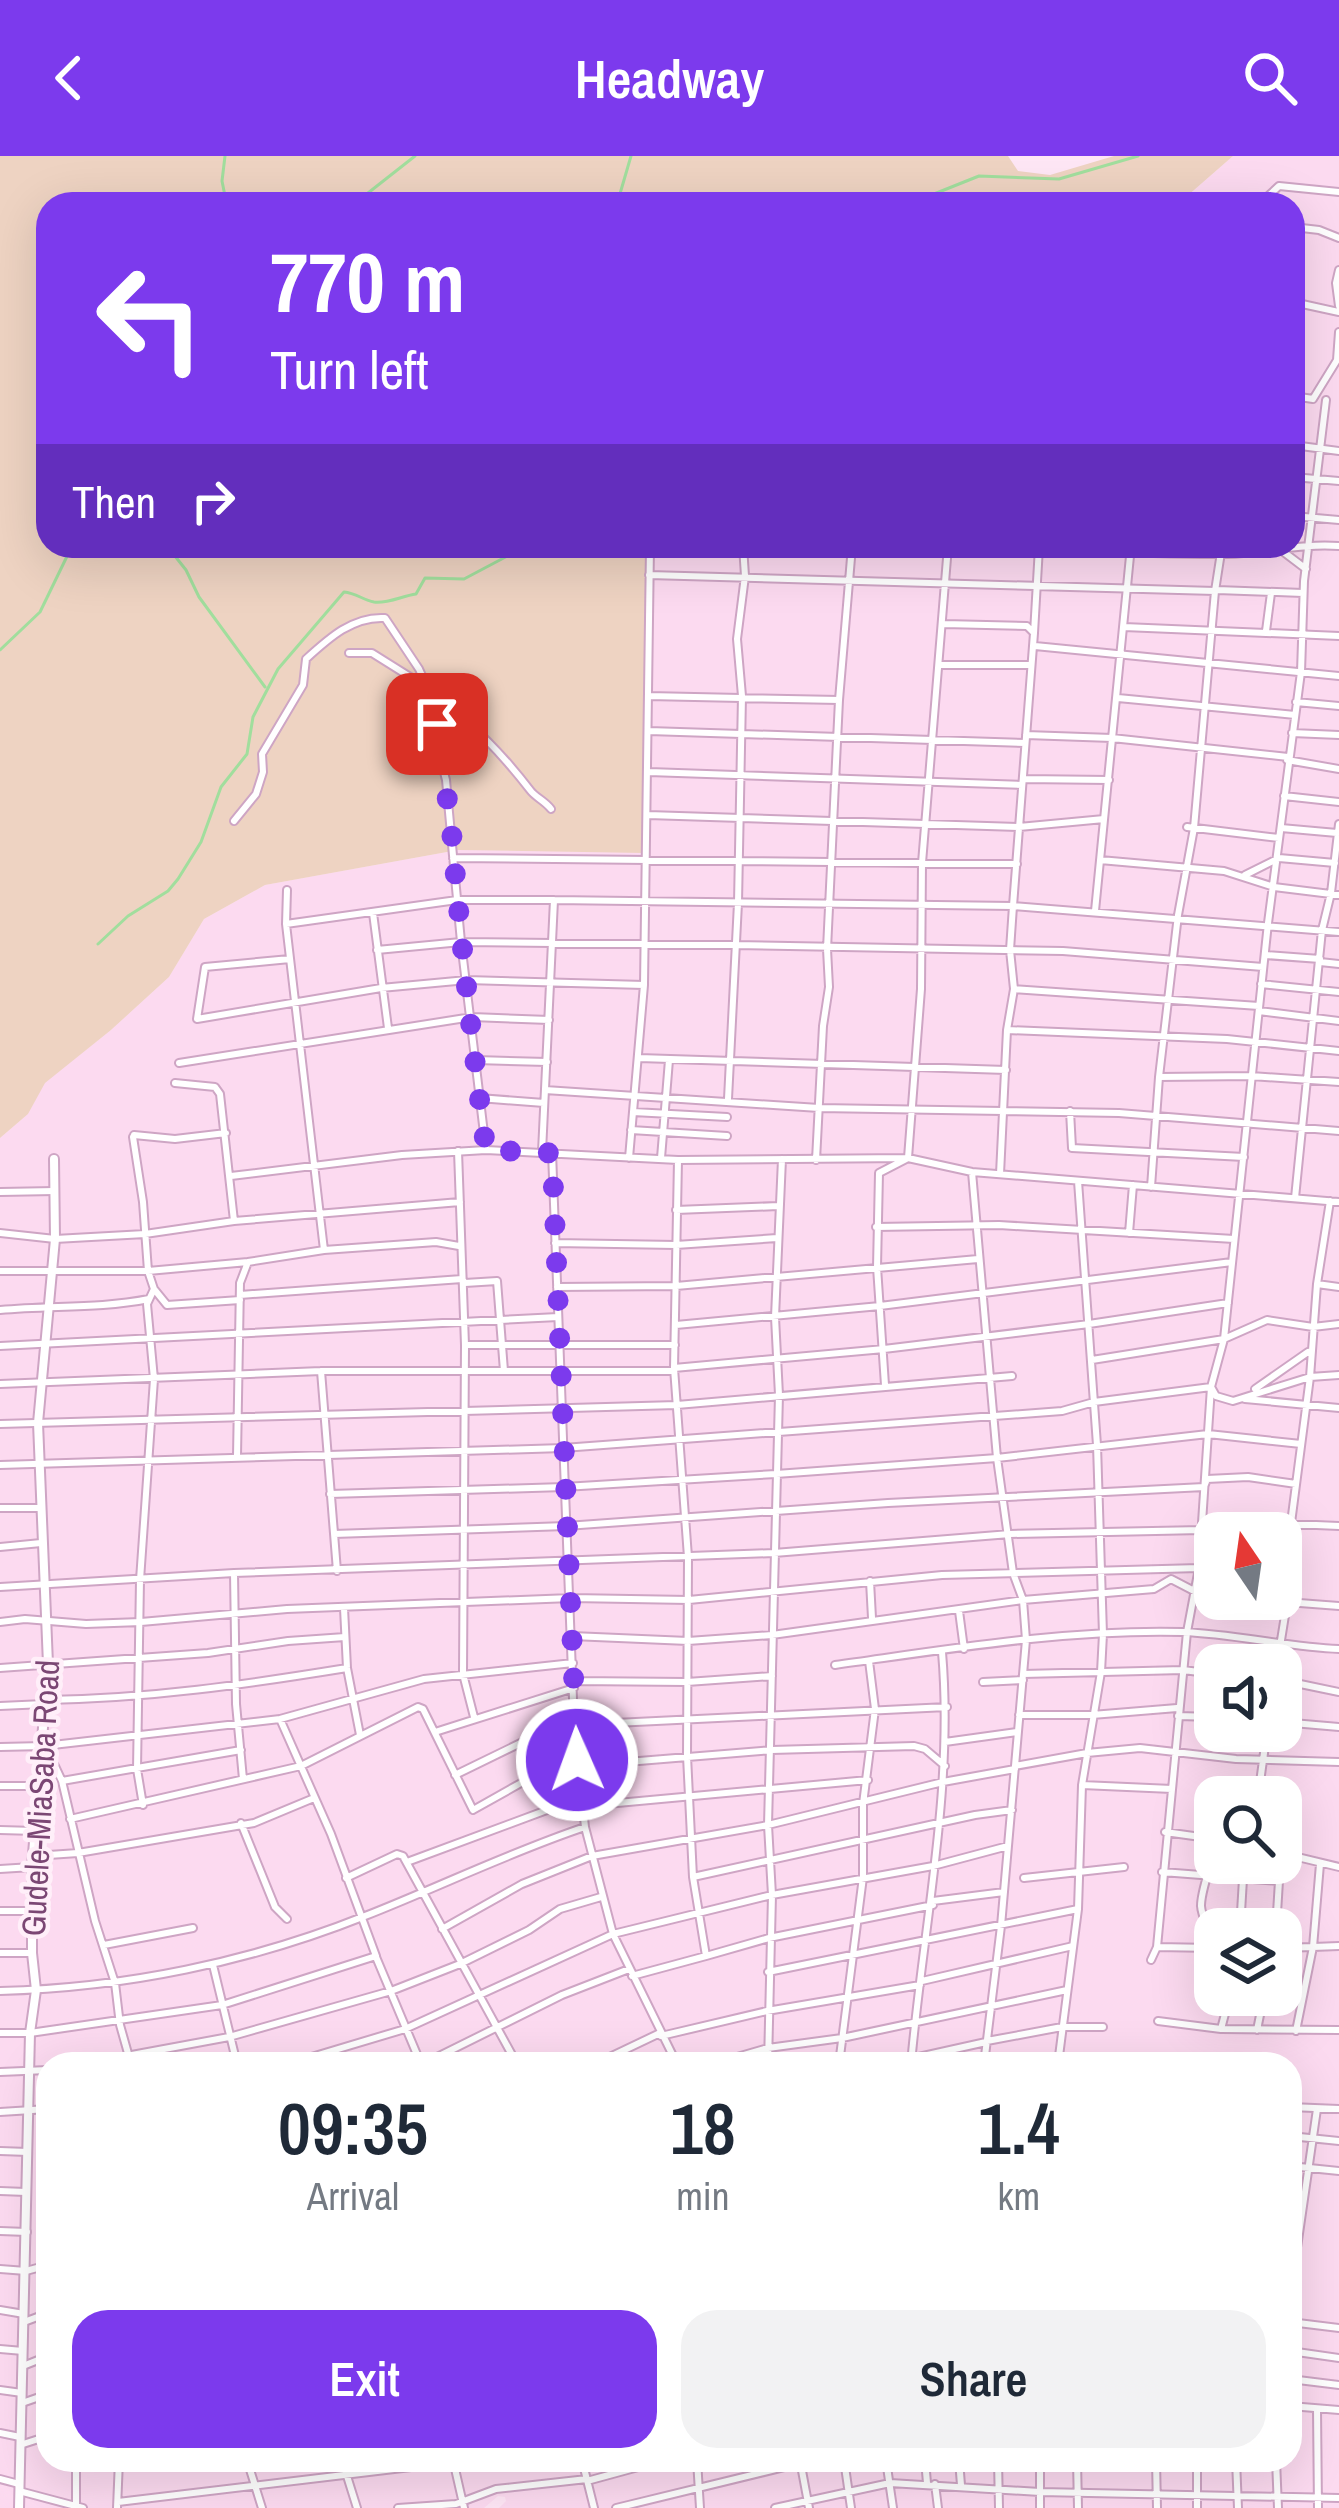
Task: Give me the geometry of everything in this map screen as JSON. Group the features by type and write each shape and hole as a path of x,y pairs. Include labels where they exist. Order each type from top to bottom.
{"street":[{"path":"1273,192 1279,186 1339,192"},
{"path":"1305,228 1339,238"},
{"path":"1305,304 1339,309 1339,270"},
{"path":"1313,399 1338,360 1339,336"},
{"path":"1305,398 1339,402"},
{"path":"1203,1512 1211,1387 1224,1339 1268,923 1301,672 1303,593 1325,400"},
{"path":"1305,446 1339,451"},
{"path":"1305,477 1339,481"},
{"path":"1305,517 1339,520"},
{"path":"1305,545 1339,546"},
{"path":"629,1158 644,985 650,558"},
{"path":"728,1100 738,903 742,696 737,639 744,558"},
{"path":"817,1160 829,987 826,949 839,700 851,558"},
{"path":"908,1158 921,989 922,863 947,558"},
{"path":"1000,1174 1007,1030 1015,988 1010,950 1038,558"},
{"path":"1095,911 1130,558"},
{"path":"1151,1186 1172,960 1187,867 1221,558"},
{"path":"1292,558 1306,569"},
{"path":"650,575 1303,593"},
{"path":"1266,631 1270,593"},
{"path":"233,821 256,794 263,772 262,754 303,685 306,659 336,632 370,618 385,618 419,669 423,686"},
{"path":"944,624 1027,626 1034,634"},
{"path":"1124,626 1339,636"},
{"path":"1035,646 1339,676"},
{"path":"350,652 373,653 423,686 476,728 490,749 517,769 533,795 551,809"},
{"path":"940,665 1031,664"},
{"path":"648,696 839,700"},
{"path":"1118,698 1295,715"},
{"path":"434,699 486,1150"},
{"path":"1296,703 1339,706"},
{"path":"649,731 931,742 1112,738 1339,769"},
{"path":"1292,733 1339,735"},
{"path":"649,772 929,781 1109,780"},
{"path":"1283,796 1339,802"},
{"path":"648,814 1019,827 1104,819"},
{"path":"1295,1198 1322,930 1335,894 1339,824"},
{"path":"1190,827 1339,833"},
{"path":"453,858 1017,864"},
{"path":"1243,875 1279,858 1337,864"},
{"path":"1100,860 1243,875 1274,887 1335,894"},
{"path":"287,890 286,924 324,1250"},
{"path":"286,924 457,900 554,900 1013,906 1339,932"},
{"path":"542,1152 554,900"},
{"path":"373,913 388,1029"},
{"path":"376,950 461,942 552,942 1010,950 1263,967"},
{"path":"1265,955 1339,964"},
{"path":"290,959 205,967 197,1019 381,988 467,980 644,985"},
{"path":"1262,984 1339,992"},
{"path":"1015,988 1259,1008 1339,1021"},
{"path":"178,1063 472,1017 549,1020"},
{"path":"1007,1030 1255,1042 1339,1051"},
{"path":"639,1058 1006,1070"},
{"path":"476,1060 548,1062"},
{"path":"661,1159 669,1060"},
{"path":"1159,1077 1339,1082"},
{"path":"175,1083 215,1087 226,1132 234,1221"},
{"path":"545,1090 819,1108 1070,1111 1339,1131"},
{"path":"479,1098 544,1102"},
{"path":"1070,1111 1072,1148 1244,1157"},
{"path":"633,1112 727,1117"},
{"path":"632,1130 727,1136"},
{"path":"226,1132 175,1139 134,1136 148,1270 154,1289 167,1305 462,1279 465,1283 497,1281 504,1371"},
{"path":"231,1176 486,1150 677,1160 908,1158 972,1172 1334,1202 1317,1284 1292,1512"},
{"path":"458,1151 465,1345 463,1674 474,1717"},
{"path":"552,1153 574,1721 585,1827 613,1934 670,2052"},
{"path":"885,1386 877,1267 879,1173 908,1158"},
{"name":"Gudele-MiaSaba Road","path":"19,2508 30,2033 36,1990 33,1862 48,1664 38,1424 55,1239 54,1159"},
{"path":"768,2052 772,1895 768,1826 779,1395 775,1318 782,1159"},
{"path":"677,1160 674,1369 688,1557 687,1756 693,1877 706,1956"},
{"path":"972,1172 997,1458 1026,1640 985,2052"},
{"path":"1059,2052 1078,1909 1082,1785 1103,1634 1097,1445 1078,1180"},
{"path":"1129,1234 1133,1185"},
{"path":"0,1192 55,1191"},
{"path":"0,1233 55,1239 145,1234 234,1221 460,1202"},
{"path":"676,1210 778,1206"},
{"path":"876,1227 975,1226 1234,1239"},
{"path":"555,1243 676,1245 777,1238"},
{"path":"0,1271 148,1270 324,1250 436,1242 459,1246"},
{"path":"557,1287 676,1286 978,1259"},
{"path":"237,1456 240,1298 242,1270 248,1262"},
{"path":"676,1325 775,1318 1232,1262"},
{"path":"1317,1284 1339,1287"},
{"path":"143,1805 137,1769 140,1580 154,1379 149,1299 154,1289"},
{"path":"0,1310 48,1306 68,1310 149,1299"},
{"path":"0,1384 321,1371 674,1369 984,1337 1228,1303"},
{"path":"0,1346 558,1317"},
{"path":"1091,1360 1224,1339 1268,1320 1313,1327 1339,1324"},
{"path":"465,1345 675,1345"},
{"path":"1245,1396 1310,1350"},
{"path":"321,1371 337,1573"},
{"path":"1245,1396 1310,1377 1339,1375"},
{"path":"0,1424 677,1405 1012,1376"},
{"path":"1211,1387 1216,1396 1339,1408"},
{"path":"0,1465 464,1453 680,1442 1062,1411 1094,1402 1211,1387"},
{"path":"330,1494 776,1474 997,1458 1208,1434 1301,1444"},
{"path":"1204,1487 1207,1479 1222,1478 1296,1484"},
{"path":"334,1534 566,1526 1204,1487"},
{"path":"0,1508 39,1508"},
{"path":"1302,1524 1339,1526"},
{"path":"0,1587 234,1573 774,1553 1010,1534 1194,1530"},
{"path":"0,1546 41,1543"},
{"path":"0,1622 141,1622 571,1598 689,1600 870,1582 1194,1568"},
{"path":"234,1573 243,1781"},
{"path":"572,1636 688,1641 772,1635 872,1618 1154,1588 1171,1579 1194,1591"},
{"path":"870,1582 872,1618"},
{"path":"1151,1960 1157,1947 1165,1832 1194,1601"},
{"path":"1302,1604 1339,1606"},
{"path":"344,1608 347,1668 360,1735"},
{"path":"958,1609 964,1648"},
{"path":"1280,1643 1284,1620"},
{"path":"835,1665 1103,1634 1187,1632 1339,1649"},
{"path":"0,1668 208,1654 234,1647 345,1637"},
{"path":"912,2052 944,1782 947,1707 942,1652"},
{"path":"840,2052 863,1877 863,1804 875,1709 868,1661"},
{"path":"0,1747 44,1751 280,1719 424,1679 574,1663"},
{"path":"0,1706 236,1688 347,1668"},
{"path":"983,1682 1101,1672 1194,1671"},
{"path":"435,1732 574,1684 772,1676"},
{"path":"1302,1684 1339,1692"},
{"path":"70,1819 301,1766 420,1706 473,1810 521,1783 577,1763 772,1750 925,1749 945,1766"},
{"path":"454,1775 574,1721 689,1721 947,1707"},
{"path":"1019,1715 1194,1714"},
{"path":"280,1719 416,2052"},
{"path":"1302,1724 1339,1727"},
{"path":"945,1742 1017,1732"},
{"path":"442,1929 522,1884 592,1856 768,1826 944,1782 1087,1753 1140,1748 1263,1761 1339,1762"},
{"path":"62,1781 241,1750"},
{"path":"44,1751 62,1781 129,2052"},
{"path":"1261,1776 1264,1752"},
{"path":"584,1806 868,1780"},
{"path":"1082,1785 1172,1790"},
{"path":"0,1786 41,1786"},
{"path":"407,1862 582,1796"},
{"path":"0,1869 254,1823 314,1798"},
{"path":"693,1877 1012,1810"},
{"path":"241,1823 275,1907 286,1919"},
{"path":"0,1991 115,1983 213,1965 362,1918 585,1827"},
{"path":"0,1830 35,1831"},
{"path":"1165,1832 1194,1836"},
{"path":"330,2052 406,2030 613,1934 1008,1846"},
{"path":"346,1878 397,1854 407,1862 509,2052"},
{"path":"1302,1859 1339,1867"},
{"path":"1296,2031 1313,1947 1320,1864"},
{"path":"1024,1878 1124,1867"},
{"path":"1162,1872 1194,1873"},
{"path":"447,2052 562,1995 631,1972 857,1918 1004,1892"},
{"path":"165,2052 391,1991 460,1964 530,1930 560,1909 602,1897"},
{"path":"768,1972 1078,1909"},
{"path":"0,1911 32,1911"},
{"path":"104,1946 194,1928"},
{"path":"621,2052 660,2034 921,1983 1072,1946"},
{"path":"1302,1947 1339,1946"},
{"path":"1157,1947 1194,1948"},
{"path":"0,1953 32,1953"},
{"path":"0,2033 30,2033 221,2005 376,1956"},
{"path":"213,1965 233,2052"},
{"path":"754,2052 1067,1990"},
{"path":"1221,2030 1225,2016"},
{"path":"1257,2030 1260,2016"},
{"path":"1158,2021 1221,2030 1339,2030"},
{"path":"947,2052 1061,2027 1103,2027"},
{"path":"0,2072 36,2071"},
{"path":"1302,2108 1339,2109"},
{"path":"1302,2211 1317,2109"},
{"path":"0,2112 36,2110"},
{"path":"1302,2138 1339,2141"},
{"path":"0,2151 28,2152"},
{"path":"1302,2168 1339,2171"},
{"path":"0,2191 27,2192"},
{"path":"0,2231 27,2232"},
{"path":"0,2269 36,2268"},
{"path":"0,2310 24,2318 36,2316"},
{"path":"1302,2323 1339,2328"},
{"path":"0,2349 23,2351"},
{"path":"1302,2352 1339,2358"},
{"path":"23,2366 36,2361"},
{"path":"1302,2381 1339,2386"},
{"path":"0,2390 22,2398 36,2396"},
{"path":"1302,2407 1339,2410"},
{"path":"1318,2409 1318,2508"},
{"path":"0,2433 20,2441 36,2438"},
{"path":"0,2479 80,2507 77,2472"},
{"path":"119,2472 117,2505 366,2472"},
{"path":"251,2472 262,2508"},
{"path":"456,2472 464,2505"},
{"path":"585,2472 594,2508"},
{"path":"398,2508 464,2505 496,2489 587,2480 618,2472"},
{"path":"697,2472 700,2508"},
{"path":"616,2508 755,2472"},
{"path":"803,2472 808,2504"},
{"path":"846,2472 851,2508"},
{"path":"888,2472 893,2508"},
{"path":"928,2472 938,2508"},
{"path":"960,2472 961,2486"},
{"path":"999,2472 999,2508"},
{"path":"1040,2472 1040,2508"},
{"path":"1077,2472 1078,2508"},
{"path":"1156,2472 1157,2508"},
{"path":"1197,2508 1198,2472"},
{"path":"1237,2472 1238,2508"},
{"path":"1277,2472 1278,2503"},
{"path":"346,2474 357,2508"},
{"path":"775,2508 890,2483 1040,2492 1238,2495 1278,2503 1339,2498"}],"shaded area":[{"path":"0,156 1008,156 1018,171 1050,175 1114,156 1233,156 1192,192 36,192 36,558 647,558 644,853 458,850 265,885 204,919 169,977 45,1083 28,1114 0,1138"},
{"path":"1233,156 1339,156 1339,2508 499,2508 506,2501 498,2496 484,2508 0,2508 0,1138 28,1114 44,1083 169,977 204,919 265,885 458,850 644,852 647,558 1305,558 1305,192 1192,192"}],"waterway":[{"path":"224,192 225,156"},
{"path":"369,192 415,156"},
{"path":"620,192 631,156"},
{"path":"939,192 979,176 1059,179 1138,156"},
{"path":"0,650 40,612 66,558"},
{"path":"176,558 265,687"},
{"path":"98,944 178,879 201,842 221,787 247,754 253,717 278,669 344,592 374,602 389,601 416,594 425,578 464,579 504,558"}],"route":[{"path":"437,724 486,1150 552,1153 577,1760"}]}
